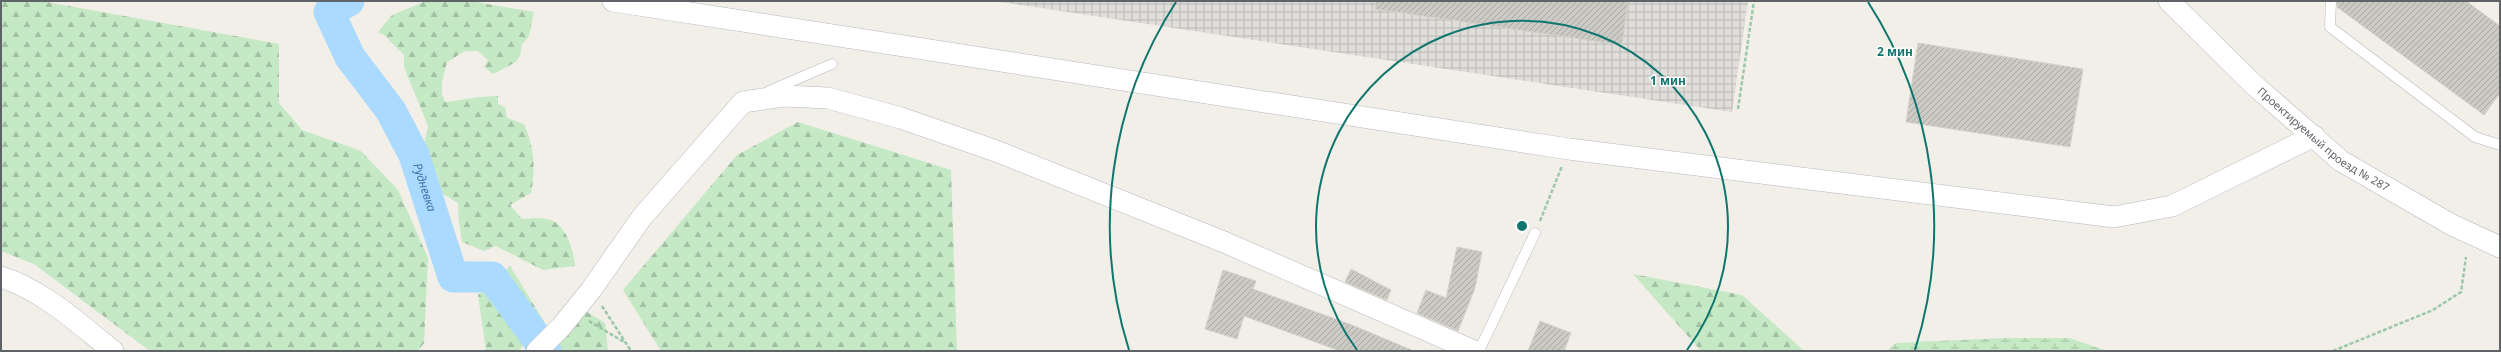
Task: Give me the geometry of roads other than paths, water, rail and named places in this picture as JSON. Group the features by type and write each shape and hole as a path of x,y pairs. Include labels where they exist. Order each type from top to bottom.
{"street":[{"path":"613,1 1569,149 2114,217 2172,206 2293,148 2314,136"},
{"name":"Проектируемый проезд № 287","path":"2169,1 2253,84 2342,160 2370,179 2452,225 2500,247"},
{"path":"537,351 561,327 591,290 642,217 743,102 784,96 828,98 901,118 996,151 1224,242 1474,351"},
{"path":"1,277 16,282 64,313 113,351"}],"lane":[{"path":"2331,1 2330,26 2475,137 2500,145"},
{"path":"743,102 832,64"},
{"path":"1479,351 1535,232"}],"waterway":[{"name":"Рудневка","path":"349,1 329,12 350,57 391,111 414,155 453,277 492,277 546,351"}]}
